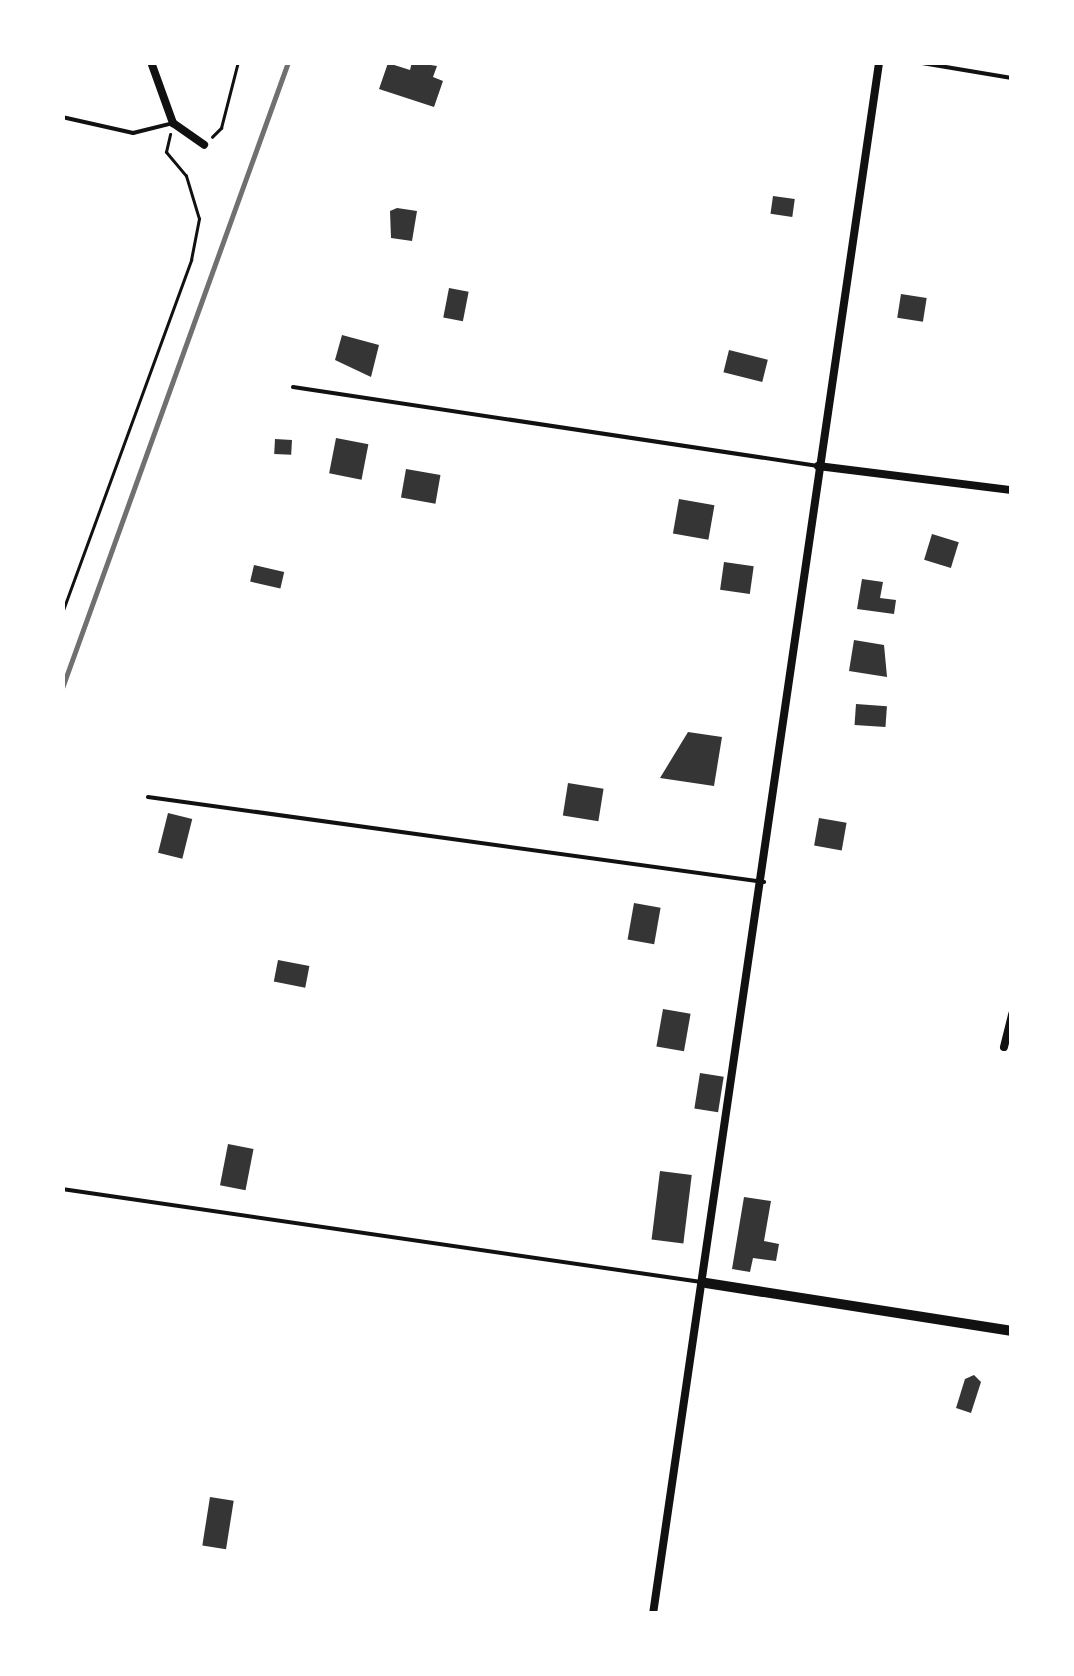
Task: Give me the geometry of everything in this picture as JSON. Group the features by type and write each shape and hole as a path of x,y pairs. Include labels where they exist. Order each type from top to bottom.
{"street":[{"path":"151,62 173,123 204,146"},
{"path":"653,1614 706,1283 764,882 818,466 879,62"},
{"path":"818,466 1012,490"},
{"path":"1004,1047 1012,1014"},
{"path":"706,1283 1012,1331"}],"lane":[{"path":"916,62 1012,78"},
{"path":"62,117 133,133 173,123"},
{"path":"292,386 818,466"},
{"path":"148,797 764,882"},
{"path":"62,1189 706,1283"}],"path":[{"path":"204,146 221,128 238,62"},
{"path":"62,613 191,260 198,220 186,176 166,152 173,123"}],"building":[{"path":"412,62 437,66 433,77 443,81 434,107 379,89 388,63 410,70"},
{"path":"773,196 795,199 792,217 770,214"},
{"path":"390,211 417,211 412,241 391,238"},
{"path":"449,288 469,292 463,321 443,317"},
{"path":"901,294 927,298 923,322 897,318"},
{"path":"342,335 379,345 371,377 335,360"},
{"path":"729,350 768,360 762,382 723,372"},
{"path":"336,438 368,444 362,480 329,473"},
{"path":"275,439 292,440 291,455 274,454"},
{"path":"406,469 440,475 435,504 401,498"},
{"path":"679,499 714,505 708,540 673,533"},
{"path":"932,534 959,542 951,568 924,560"},
{"path":"724,562 754,566 750,594 720,590"},
{"path":"254,565 284,572 280,589 250,582"},
{"path":"862,579 883,582 880,598 896,600 894,614 857,609"},
{"path":"854,640 884,645 887,677 849,671"},
{"path":"856,704 887,706 885,727 855,725"},
{"path":"688,732 722,737 714,786 660,778"},
{"path":"568,783 604,789 598,821 563,816"},
{"path":"168,813 192,819 182,859 158,853"},
{"path":"819,818 847,823 842,850 814,846"},
{"path":"634,903 661,908 654,944 628,939"},
{"path":"278,960 309,966 305,988 274,982"},
{"path":"663,1009 691,1014 684,1051 656,1046"},
{"path":"700,1073 724,1077 718,1112 694,1109"},
{"path":"228,1144 254,1149 246,1190 220,1185"},
{"path":"660,1171 692,1175 683,1243 652,1239"},
{"path":"744,1197 771,1201 764,1241 779,1244 776,1261 753,1258 750,1272 732,1269"},
{"path":"974,1375 981,1382 971,1413 956,1408 965,1379"},
{"path":"210,1497 234,1501 226,1549 202,1545"}],"railway":[{"path":"62,688 288,62"}]}
